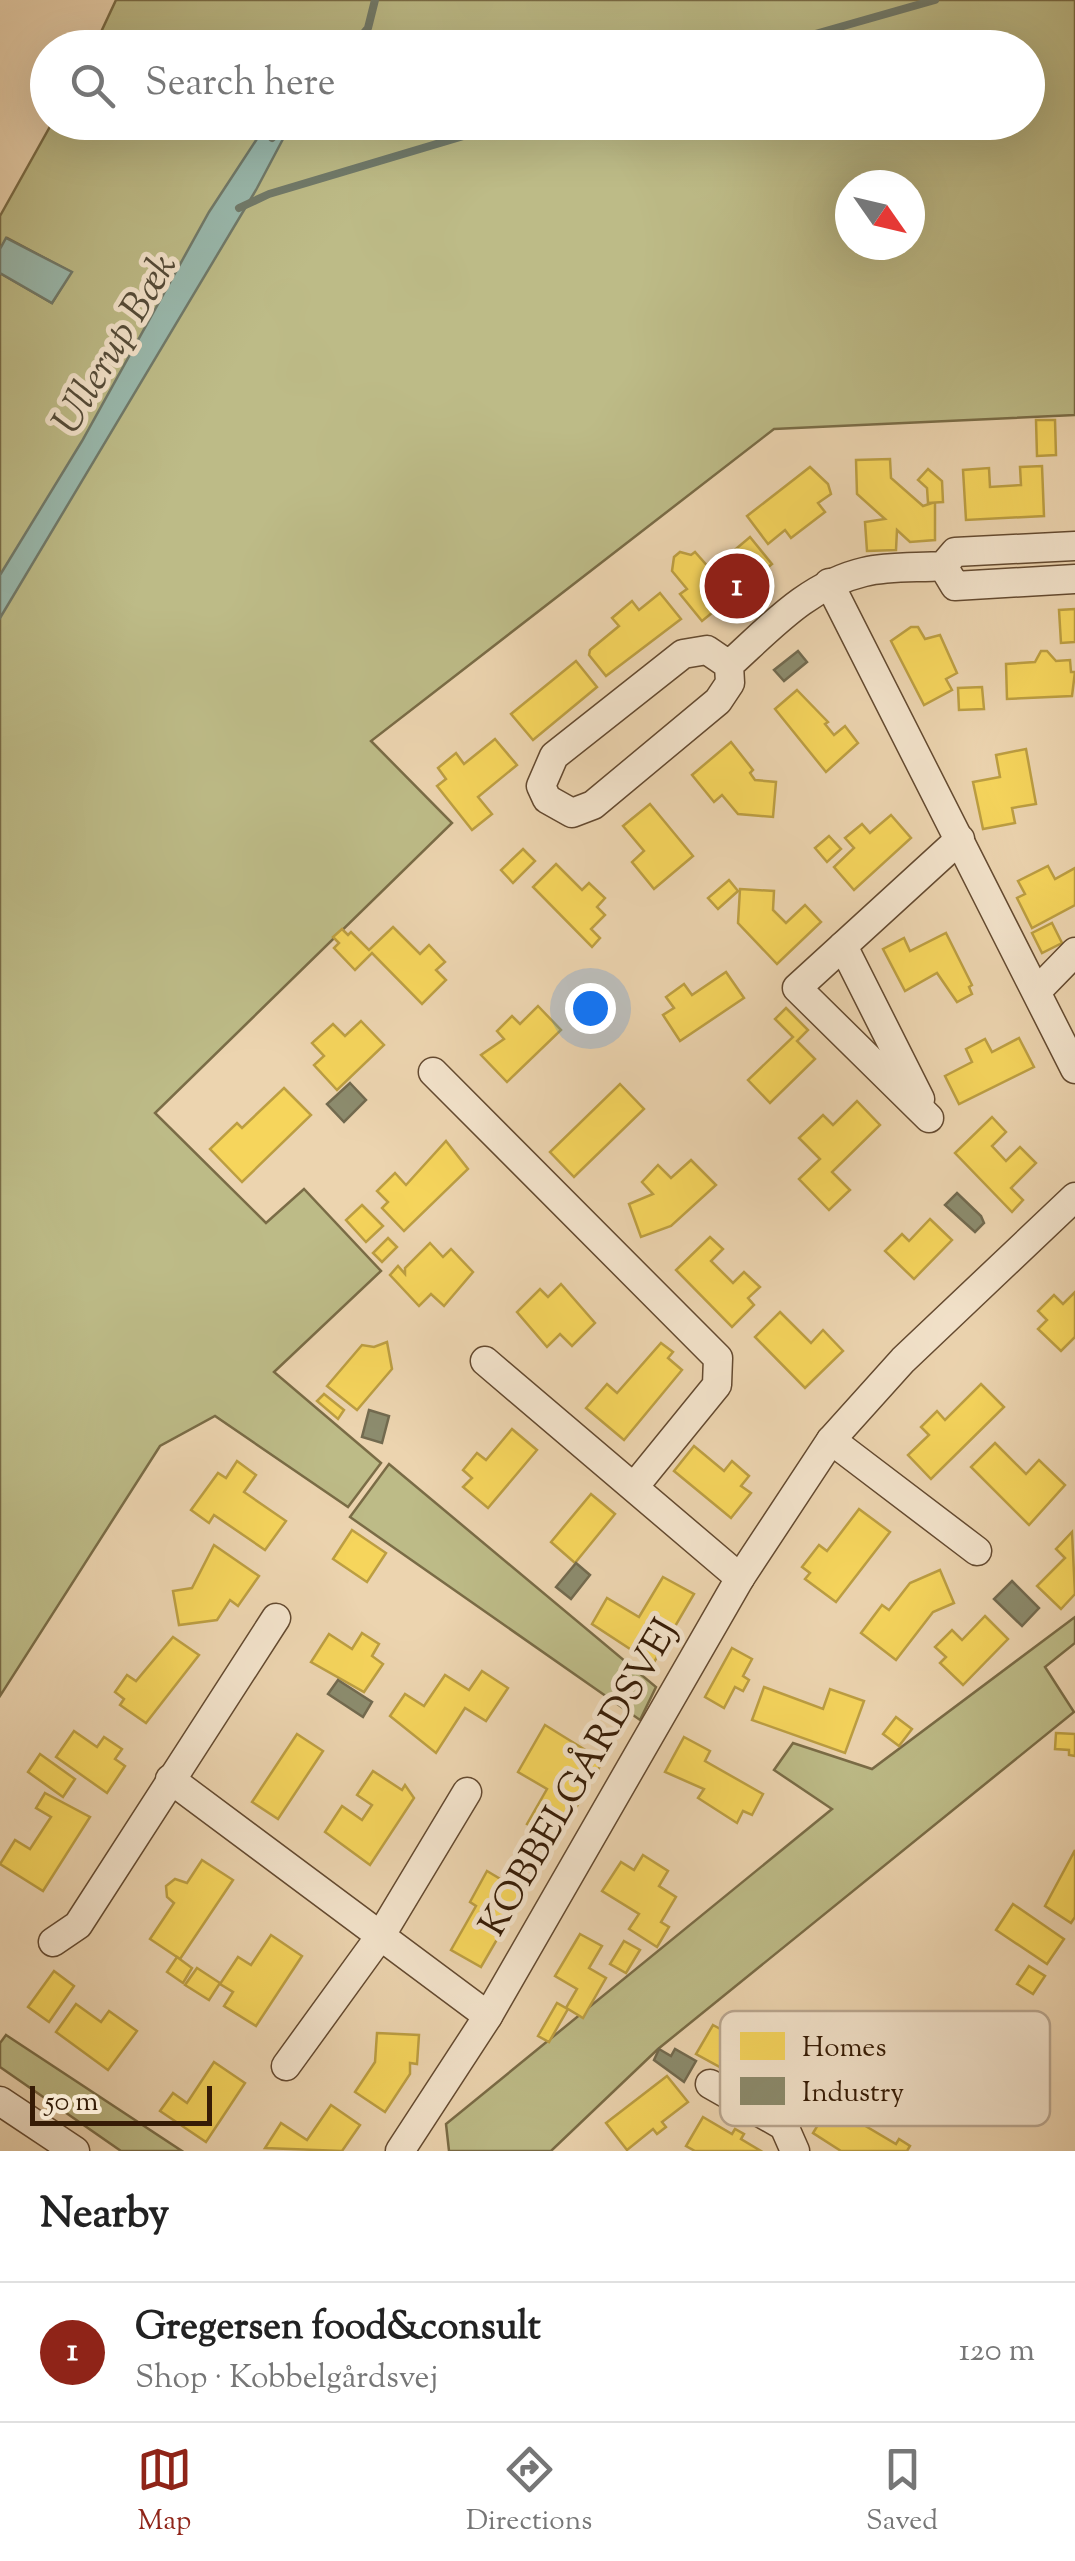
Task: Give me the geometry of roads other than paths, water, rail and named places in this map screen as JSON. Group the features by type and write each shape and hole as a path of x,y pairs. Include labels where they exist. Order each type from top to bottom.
{"street":[{"path":"729,665 795,605 829,583 867,571 943,566 955,552 1075,546"},
{"path":"943,566 955,586 1075,579"},
{"path":"829,583 1075,1069"},
{"path":"708,650 729,665 730,683 718,701 593,805 572,813 547,799 541,786 554,756 683,654 708,650"},
{"path":"843,946 929,1118 797,988 843,946 960,840"},
{"path":"1036,991 1075,952"},
{"path":"433,1072 718,1358 718,1386 634,1487"},
{"name":"KOBBELGÅRDSVEJ","path":"400,2151 488,2016 740,1578 831,1440 903,1360 1072,1206"},
{"path":"484,1362 740,1578"},
{"path":"831,1440 977,1551"},
{"path":"53,1942 78,1925 276,1618"},
{"path":"170,1780 488,2016"},
{"path":"286,2066 381,1935 467,1792"},
{"path":"710,2084 720,2090"},
{"path":"0,2101 75,2151"},
{"path":"784,2126 795,2151"}],"waterway":[{"name":"Ullerup Bæk","path":"366,30 375,0"},
{"path":"829,30 935,0"},
{"path":"239,208 269,194 450,140"}],"place":[{"name":"Gregersen food&consult","path":"737,586"}]}
